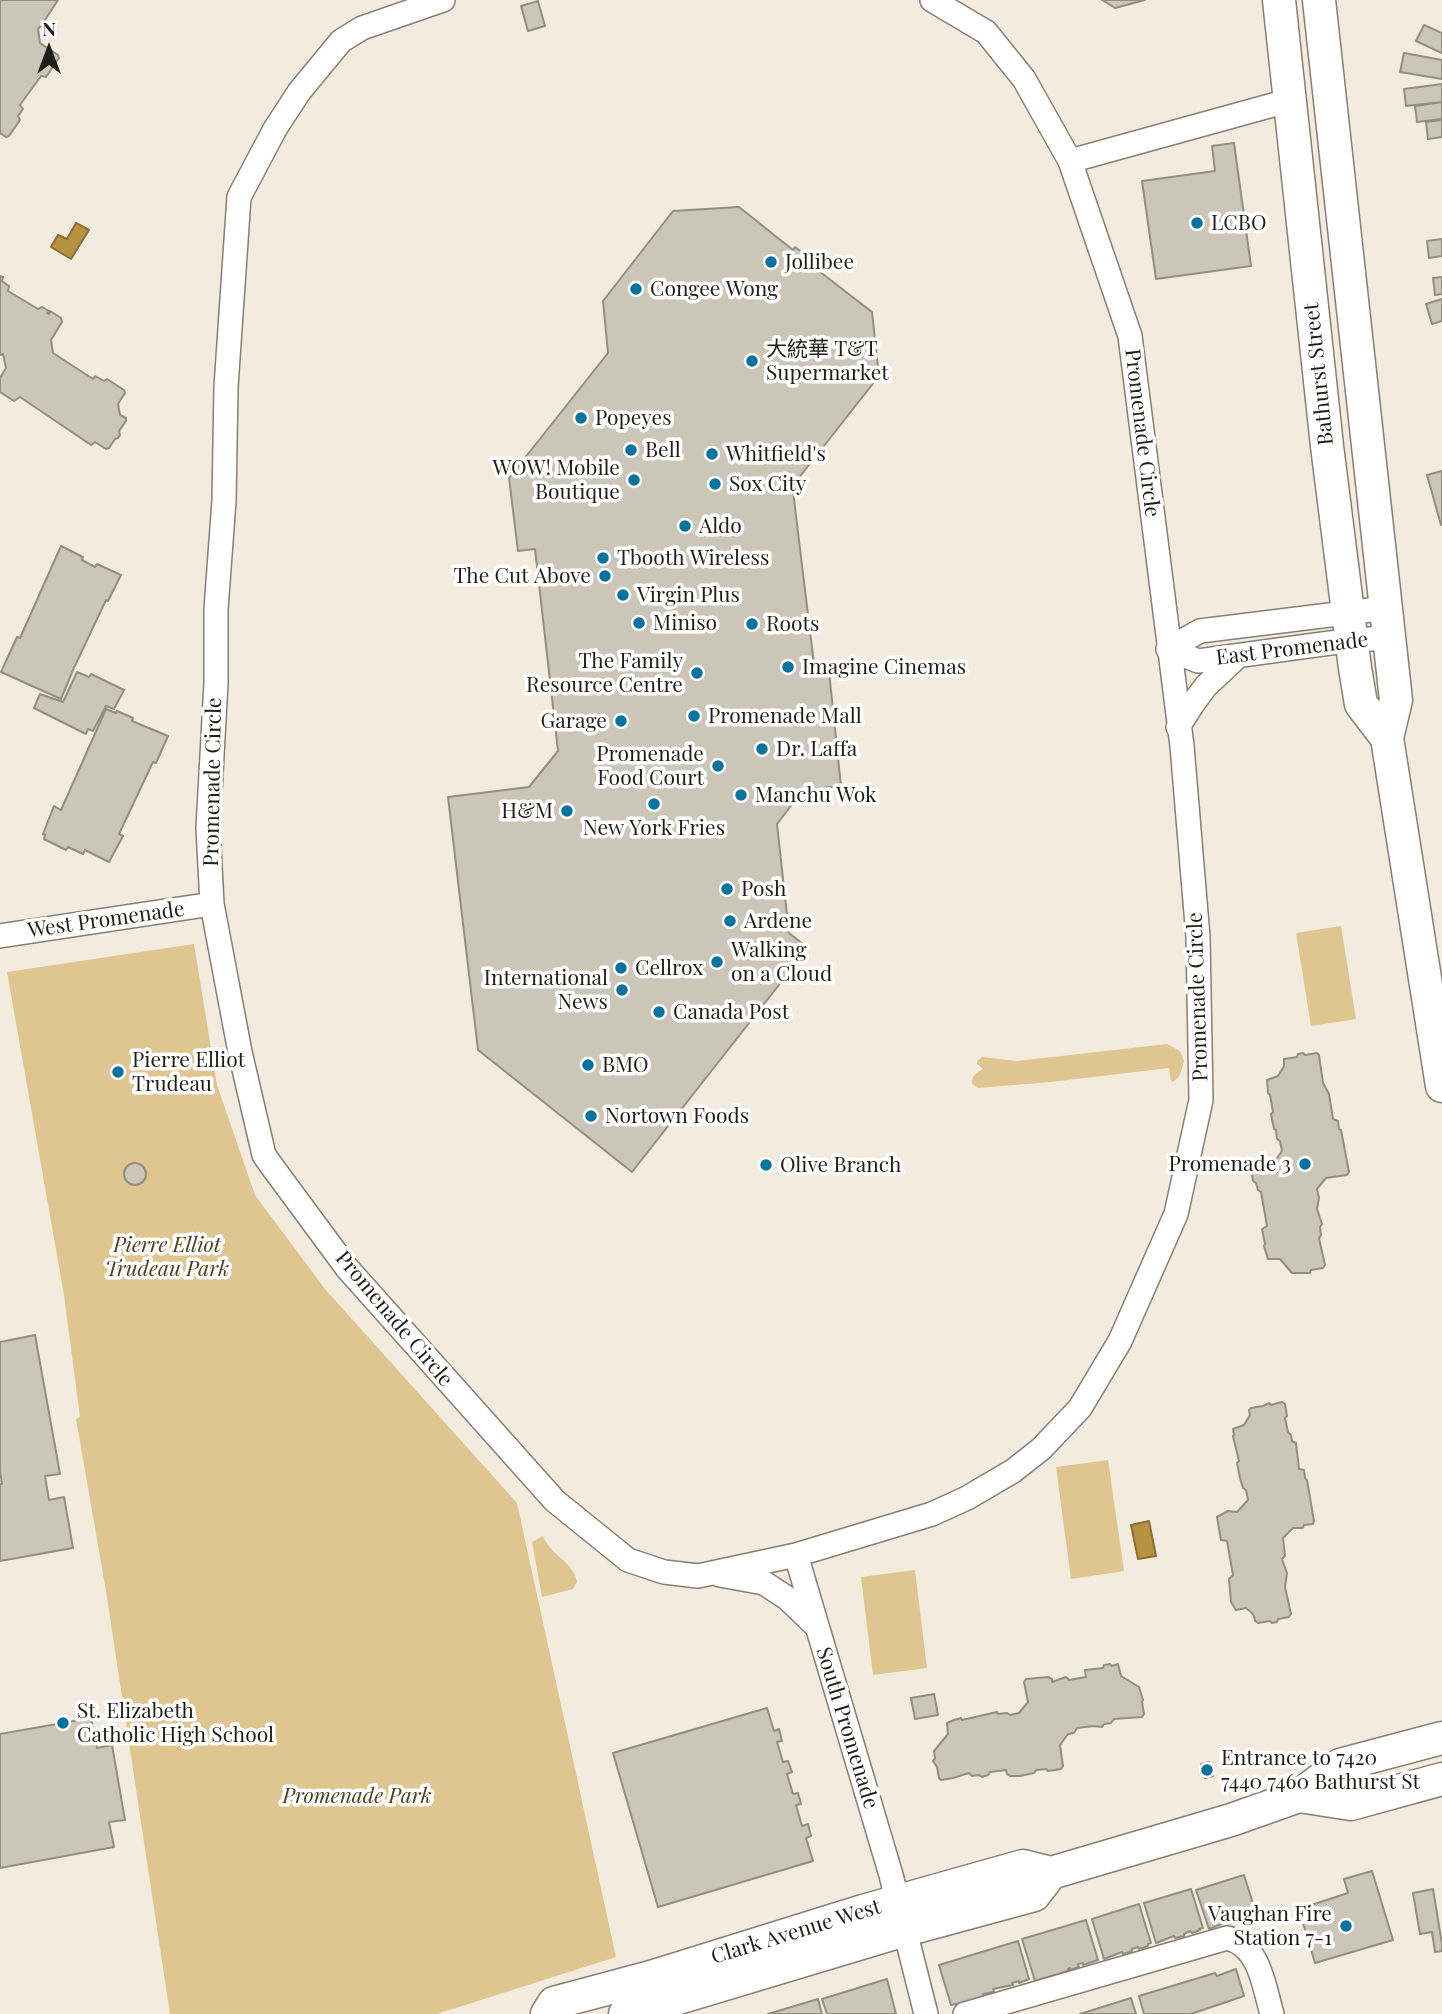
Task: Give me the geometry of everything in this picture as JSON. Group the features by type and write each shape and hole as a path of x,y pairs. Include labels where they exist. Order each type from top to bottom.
{"main road":[{"name":"Bathurst Street","path":"1279,0 1326,446 1349,627 1361,704 1387,738"},
{"name":"Bathurst Street","path":"1319,0 1396,700 1387,738 1442,1086"},
{"name":"Clark Avenue West","path":"547,2014 554,2003 651,1977 902,1916 1034,1895 1051,1873 1231,1820 1299,1796 1340,1765 1442,1738"},
{"name":"Clark Avenue West","path":"1299,1796 1351,1804 1442,1779"},
{"name":"Clark Avenue West","path":"625,2014 902,1916"}],"street":[{"name":"Promenade Circle","path":"443,0 362,28 341,41 299,92 275,129 239,197 226,387 225,501 216,609 216,683 208,828 212,904 240,1052 264,1155 347,1268 555,1501 628,1560 664,1572 698,1576 796,1555 932,1514 967,1498 1013,1471 1041,1449 1080,1408 1120,1341 1175,1214 1201,1100 1198,937 1178,727 1130,336 1070,161 1024,79 985,32 932,0"},
{"path":"1070,161 1291,100"},
{"name":"East Promenade","path":"1168,649 1200,631 1349,627 1388,623"},
{"name":"East Promenade","path":"1168,649 1198,661 1238,656 1349,627"},
{"path":"1178,727 1206,686 1238,656"},
{"name":"West Promenade","path":"0,936 212,904"},
{"name":"South Promenade","path":"796,1555 902,1916 926,2014"},
{"name":"Promenade Circle","path":"710,1573 764,1583 787,1598 817,1626"},
{"path":"965,2014 1227,1938 1242,1944 1256,1962 1272,2014"}],"green space":[{"path":"1341,926 1356,1019 1311,1026 1296,933"},
{"name":"Promenade Park","path":"194,944 217,1085 255,1195 325,1289 517,1503 616,1957 437,2014 170,2014 106,1591 76,1419 80,1417 64,1295 7,972"},
{"path":"1167,1044 1180,1051 1184,1061 1179,1077 1171,1082 1169,1068 978,1088 972,1084 975,1075 983,1069 977,1064 982,1057 1017,1061"},
{"path":"1108,1460 1124,1571 1071,1579 1056,1467"},
{"path":"543,1536 546,1543 571,1569 577,1582 573,1589 542,1597 532,1542"},
{"path":"915,1570 927,1668 873,1675 861,1577"}],"shaded area":[{"path":"76,223 89,230 71,259 51,247 58,235 67,239"},
{"path":"1149,1521 1156,1556 1138,1559 1131,1525"}],"building":[{"path":"0,0 58,0 38,29 40,43 59,58 46,77 41,76 20,105 23,109 18,116 20,120 6,137 0,133"},
{"path":"1102,0 1145,0 1115,8"},
{"path":"538,1 545,26 528,31 521,6"},
{"path":"1424,25 1442,33 1442,53 1416,41"},
{"path":"1404,53 1442,60 1442,79 1400,72"},
{"path":"1442,84 1442,102 1406,106 1404,89"},
{"path":"1442,102 1442,119 1417,122 1415,106"},
{"path":"1442,120 1442,137 1428,139 1426,122"},
{"name":"LCBO","path":"1234,143 1251,266 1156,279 1142,181 1215,171 1212,146"},
{"name":"Promenade Mall","path":"739,207 793,250 795,247 818,264 815,268 872,312 879,376 790,489 793,491 814,664 828,662 841,786 803,790 777,824 789,933 808,948 632,1172 478,1050 448,797 529,787 558,751 535,549 518,551 509,478 608,353 603,301 673,211"},
{"path":"1442,239 1442,256 1429,258 1427,241"},
{"path":"0,276 9,286 8,291 38,309 42,307 49,311 47,313 50,311 61,318 62,322 51,340 53,353 93,379 95,376 104,381 107,379 124,390 125,393 118,404 120,415 126,418 126,421 119,431 120,435 109,448 106,449 95,442 91,445 20,397 14,401 0,392 0,378 6,368 3,354 0,355"},
{"path":"1442,277 1442,294 1435,295 1433,278"},
{"path":"1442,299 1442,321 1432,324 1426,304"},
{"path":"1442,471 1442,524 1441,525 1427,475"},
{"path":"61,546 83,557 82,560 95,567 97,564 121,575 108,601 106,600 61,699 1,672 17,637 20,638"},
{"path":"77,672 89,677 91,674 124,690 114,709 106,706 93,731 88,729 86,734 34,708 40,694 63,702"},
{"path":"106,709 116,713 117,711 133,718 132,721 168,736 119,834 123,836 109,862 85,850 83,854 68,847 66,850 44,839 43,834 54,806 61,810"},
{"name":"Promenade 3","path":"1303,1053 1319,1055 1323,1083 1329,1094 1333,1119 1338,1121 1341,1130 1349,1172 1347,1175 1326,1178 1317,1189 1317,1209 1322,1224 1319,1238 1325,1265 1323,1268 1311,1270 1310,1273 1292,1273 1280,1259 1268,1259 1262,1229 1267,1226 1261,1192 1253,1181 1251,1168 1274,1162 1282,1151 1274,1129 1267,1080 1278,1076 1284,1066 1284,1059"},
{"path":"135,1163 145,1170 146,1174 139,1184 135,1185 125,1178 124,1174 131,1164"},
{"path":"35,1335 60,1474 45,1476 49,1500 64,1497 73,1548 0,1561 0,1342"},
{"path":"1282,1402 1285,1404 1288,1432 1296,1443 1299,1469 1304,1470 1307,1480 1314,1521 1303,1528 1293,1528 1283,1538 1285,1556 1282,1559 1287,1573 1285,1587 1291,1614 1278,1619 1277,1622 1258,1623 1246,1608 1236,1610 1231,1602 1229,1579 1233,1575 1227,1541 1221,1540 1217,1517 1228,1511 1237,1512 1248,1500 1240,1478 1233,1429 1244,1425 1251,1408"},
{"path":"1118,1664 1121,1676 1139,1687 1143,1700 1142,1717 1114,1719 1102,1727 1077,1728 1074,1733 1068,1734 1060,1745 1063,1766 1061,1769 1036,1770 1034,1773 1020,1776 1010,1776 1006,1770 990,1772 982,1777 969,1773 941,1780 939,1778 933,1761 934,1751 948,1734 947,1723 997,1712 1010,1715 1019,1713 1028,1702 1024,1682 1026,1679 1048,1677 1052,1682 1066,1677 1069,1680 1086,1677 1085,1670 1103,1668 1104,1665"},
{"path":"934,1694 938,1715 915,1719 911,1698"},
{"path":"767,1708 774,1731 779,1729 782,1741 777,1742 783,1762 788,1761 792,1772 787,1774 793,1794 798,1793 801,1804 796,1805 802,1826 808,1824 811,1836 806,1838 813,1861 658,1907 613,1753"},
{"path":"91,1718 97,1748 112,1745 125,1820 109,1822 114,1847 0,1868 0,1734"},
{"name":"Entrance to 7420 7440 7460 Bathurst St","path":"1209,1762 1213,1776 1205,1778 1201,1764"},
{"name":"Vaughan Fire Station 7-1","path":"1372,1871 1393,1940 1315,1963 1300,1913 1303,1912 1302,1908 1348,1893 1344,1879"},
{"path":"1244,1875 1256,1913 1237,1922 1227,1922 1209,1929 1196,1890"},
{"path":"1191,1889 1203,1928 1156,1943 1144,1903"},
{"path":"1433,1889 1442,1944 1442,1951 1435,1952 1432,1932 1420,1934 1413,1893"},
{"path":"1139,1904 1151,1943 1104,1959 1092,1919"},
{"path":"1086,1920 1098,1960 1078,1964 1079,1967 1035,1981 1022,1939"},
{"path":"1018,1941 1029,1979 951,2005 939,1965"},
{"path":"1236,1969 1244,1996 1191,2014 1144,2014 1139,1996"},
{"path":"887,1979 896,2014 827,2014 822,1999"},
{"path":"1131,1998 1136,2014 1080,2014"},
{"path":"818,1999 822,2014 768,2014"}],"place":[{"name":"LCBO","path":"1197,223"},
{"name":"Jollibee","path":"771,262"},
{"name":"Congee Wong","path":"636,289"},
{"name":"大統華 T&T Supermarket","path":"752,361"},
{"name":"Popeyes","path":"581,418"},
{"name":"Bell","path":"631,450"},
{"name":"Whitfield's","path":"712,454"},
{"name":"WOW! Mobile Boutique","path":"634,480"},
{"name":"Sox City","path":"715,484"},
{"name":"Aldo","path":"685,526"},
{"name":"Tbooth Wireless","path":"603,558"},
{"name":"The Cut Above","path":"605,576"},
{"name":"Virgin Plus","path":"623,595"},
{"name":"Miniso","path":"639,623"},
{"name":"Roots","path":"752,624"},
{"name":"Imagine Cinemas","path":"788,667"},
{"name":"The Family Resource Centre","path":"697,673"},
{"name":"Promenade Mall","path":"694,716"},
{"name":"Garage","path":"621,721"},
{"name":"Dr. Laffa","path":"762,749"},
{"name":"Promenade Food Court","path":"718,766"},
{"name":"Manchu Wok","path":"741,795"},
{"name":"New York Fries","path":"654,804"},
{"name":"H&M","path":"567,811"},
{"name":"Posh","path":"727,889"},
{"name":"Ardene","path":"730,921"},
{"name":"Walking on a Cloud","path":"717,962"},
{"name":"Cellrox","path":"621,968"},
{"name":"International News","path":"622,990"},
{"name":"Canada Post","path":"659,1012"},
{"name":"BMO","path":"588,1065"},
{"name":"Pierre Elliot Trudeau","path":"118,1072"},
{"name":"Nortown Foods","path":"591,1116"},
{"name":"Promenade 3","path":"1305,1164"},
{"name":"Olive Branch","path":"766,1165"},
{"name":"St. Elizabeth Catholic High School","path":"63,1723"},
{"name":"Entrance to 7420 7440 7460 Bathurst St","path":"1207,1770"},
{"name":"Vaughan Fire Station 7-1","path":"1346,1926"}],"park label":[{"name":"Pierre Elliot Trudeau Park","path":"167,1257"}]}
